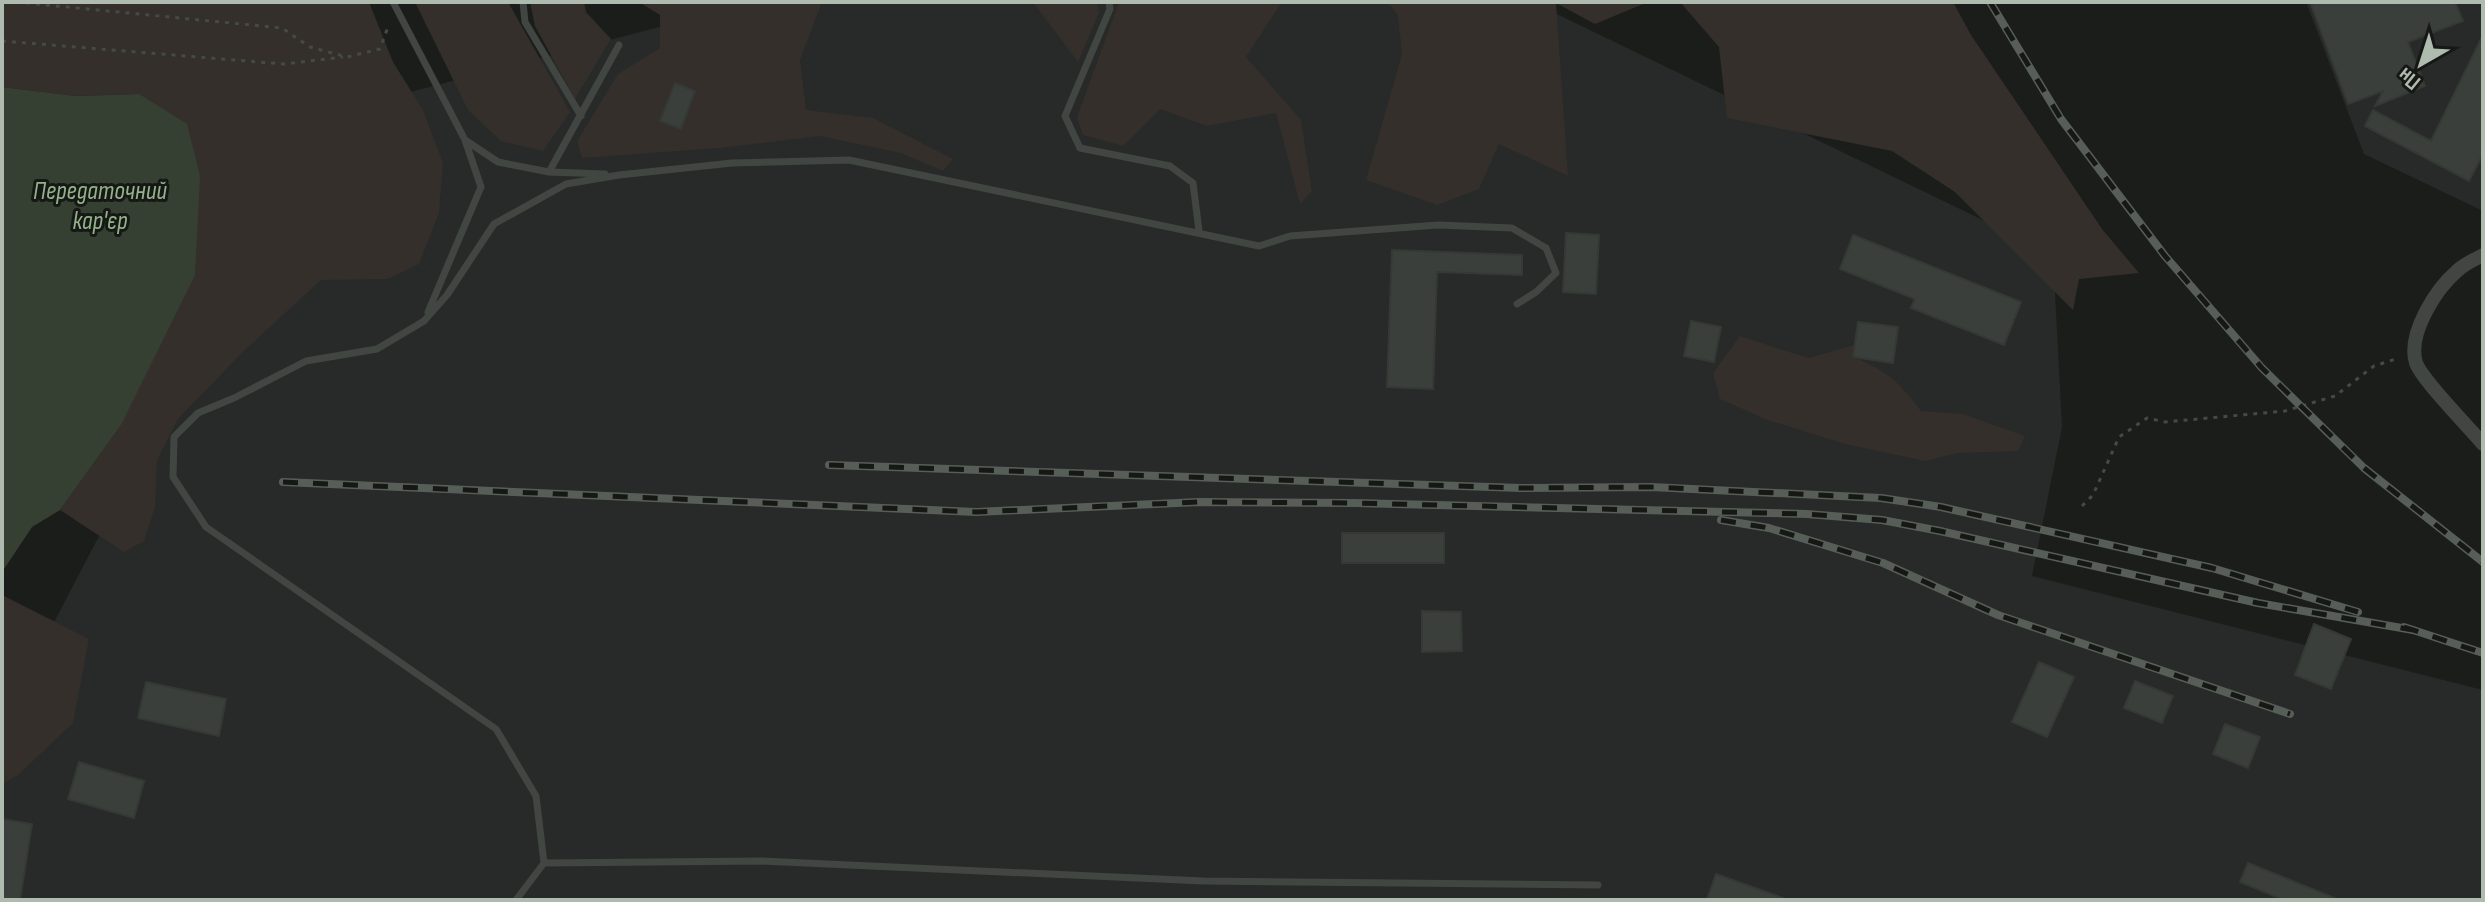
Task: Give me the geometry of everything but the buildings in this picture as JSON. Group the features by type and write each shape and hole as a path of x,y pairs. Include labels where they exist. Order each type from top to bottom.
{"street":[{"path":"2483,255 2459,269 2443,284 2415,338 2414,354 2420,372 2483,444"}],"lane":[{"path":"523,2 525,22 581,116"},
{"path":"1109,2 1110,9 1065,116 1080,148 1170,166 1193,183 1199,231"},
{"path":"393,3 465,140 481,187 424,321"},
{"path":"549,172 619,45"},
{"path":"465,140 498,162 549,172 619,175"},
{"path":"516,900 544,863 536,796 496,729 206,527 173,477 174,437 198,413 306,361 377,349 424,321 447,295 494,224 566,184 732,163 849,160 1259,246 1290,236 1438,225 1512,228 1546,248 1556,273 1536,292 1517,304"},
{"path":"544,863 761,861 1203,881 1598,885"}],"path":[{"path":"16,2 282,28 310,47 347,57"},
{"path":"2,41 284,64 347,57 380,49 393,3"},
{"path":"2082,506 2100,482 2119,437 2147,418 2165,422 2285,411 2335,396 2374,366 2414,354"}],"shaded area":[{"path":"2,2 369,2 393,62 423,110 443,163 439,213 419,264 388,279 321,280 243,352 178,419 157,460 155,507 144,541 124,552 60,510 121,425 139,94 76,96 2,87"},
{"path":"415,2 508,2 570,112 543,151 501,141 468,110"},
{"path":"530,2 584,2 586,12 611,39 575,99 535,26"},
{"path":"639,2 822,2 800,60 806,110 873,118 953,159 943,171 901,153 820,136 719,148 582,158 577,141 618,74 660,48 660,15"},
{"path":"755,2 1532,2 2053,254 2062,427 2032,576 2483,690 2483,900 2,900 2,722 318,116"},
{"path":"1033,2 1097,2 1099,13 1078,62"},
{"path":"1119,2 1282,2 1246,57 1301,120 1312,191 1300,204 1276,113 1207,126 1160,109 1123,146 1083,135 1077,117"},
{"path":"1388,2 1648,2 1595,24 1556,3 1568,176 1499,144 1479,189 1437,205 1366,180 1402,54 1398,16"},
{"path":"1680,2 1953,2 1971,35 2102,229 2139,273 2079,279 2073,310 1955,192 1892,151 1727,118 1719,47"},
{"path":"2306,2 2483,2 2483,211 2364,154"},
{"path":"1740,336 1808,358 1855,345 1853,357 1892,378 1921,411 1963,414 2025,436 2018,451 1958,453 1925,461 1845,444 1765,419 1720,399 1713,373"},
{"path":"2,595 89,639 73,723 18,775 2,784"}],"water":[{"name":"Передаточний кар'єр","path":"2,87 76,96 139,94 187,124 200,176 195,275 121,425 60,510 32,527 2,572"}],"railway":[{"path":"1990,2 2061,119 2165,256 2262,368 2364,468 2483,562"},
{"path":"829,465 1521,488 1651,487 1881,498 1941,507 2212,568 2358,612"},
{"path":"283,482 976,512 1199,502 1807,514 1882,520 1940,531 2258,603 2413,630"},
{"path":"1721,520 1769,528 1883,563 1998,615 2290,714"},
{"path":"2404,627 2483,653"}]}
